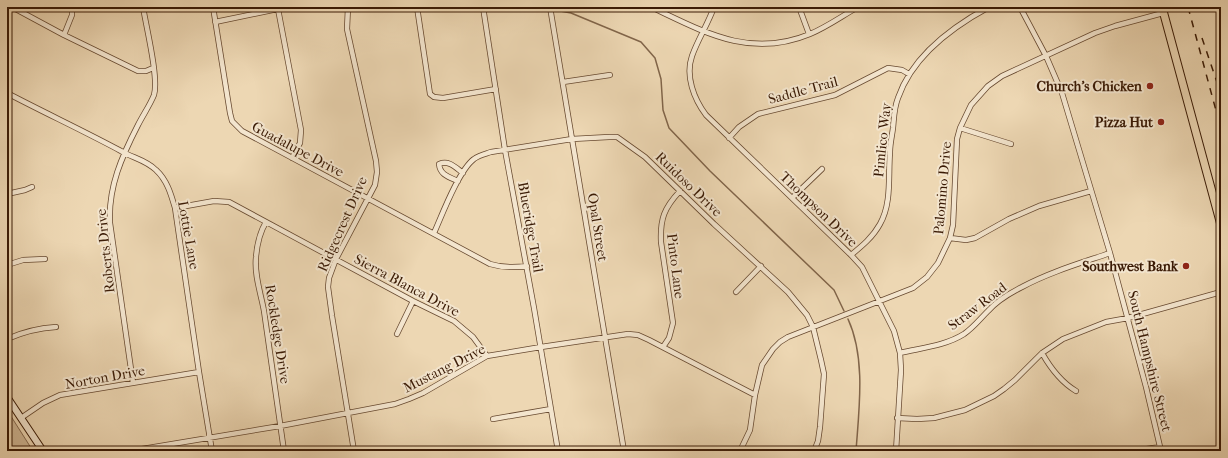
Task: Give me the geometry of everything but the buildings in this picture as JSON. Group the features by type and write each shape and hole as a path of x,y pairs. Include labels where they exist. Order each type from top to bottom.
{"main road":[{"path":"1162,10 1221,224"}],"street":[{"path":"12,7 64,35 138,71 146,71 153,68"},
{"path":"64,35 72,15 72,7"},
{"name":"Roberts Drive","path":"133,383 110,209 111,195 124,152 154,94 155,80 143,7"},
{"name":"Guadalupe Drive","path":"213,7 232,121 242,131 490,264 509,268 527,266"},
{"path":"215,22 287,7"},
{"name":"Ridgecrest Drive","path":"348,7 347,29 376,160 377,172 375,185 336,259 329,278 328,296 354,451"},
{"path":"417,7 430,94 435,98 443,98 496,89"},
{"name":"Blueridge Trail","path":"483,7 558,451"},
{"name":"Opal Street","path":"550,7 624,451"},
{"path":"651,7 704,32 733,41 758,44 787,41 809,34 858,7"},
{"name":"Thompson Drive","path":"714,7 690,63 692,87 702,110 862,267 894,332 900,353 901,370 896,451"},
{"path":"799,7 809,34"},
{"name":"Pimlico Way","path":"851,255 871,237 882,222 886,212 888,202 890,152 895,109 898,98 909,74 947,33 966,19 988,7"},
{"name":"South Hampshire Street","path":"1020,7 1046,56 1062,93 1128,318 1160,449"},
{"path":"278,9 301,130 300,143 292,158"},
{"name":"Palomino Drive","path":"740,451 750,430 755,395 762,365 780,342 788,337 913,288 927,277 938,263 950,238 953,225 956,146 960,128 971,105 988,86 1002,76 1095,33 1162,10"},
{"name":"Saddle Trail","path":"729,138 739,127 758,114 835,95 888,68 902,70 909,74"},
{"path":"563,82 610,75"},
{"name":"Lottie Lane","path":"7,93 124,152 146,161 164,179 170,191 175,208 212,451"},
{"path":"960,128 1011,144"},
{"name":"Ruidoso Drive","path":"434,233 458,181 468,164 480,155 572,139 617,137 645,157 788,292 807,315 813,327 824,374 820,427 818,440 814,451"},
{"path":"458,181 444,175 439,164 444,162 449,163 463,173"},
{"path":"792,198 822,169"},
{"path":"7,194 26,190 32,187"},
{"name":"Pinto Lane","path":"663,347 669,338 672,323 660,230 665,210 680,191"},
{"path":"950,238 966,240 975,238 1032,208 1051,201 1091,191"},
{"name":"Sierra Blanca Drive","path":"175,208 222,201 229,202 413,301 454,321 473,337 486,356"},
{"name":"Rockledge Drive","path":"266,222 262,228 257,247 256,271 264,310 284,451"},
{"name":"Straw Road","path":"900,353 948,342 963,335 976,325 988,310 1023,286 1066,268 1110,253"},
{"path":"7,265 23,260 46,259"},
{"path":"736,292 761,266"},
{"path":"898,418 934,418 965,410 994,396 1010,384 1042,353 1063,339 1106,322 1128,318 1221,292"},
{"path":"397,334 413,301"},
{"path":"7,339 26,331 43,327 56,327"},
{"name":"Mustang Drive","path":"130,451 280,426 395,404 409,400 486,356 541,346 628,334 638,335 663,347 755,395"},
{"path":"1042,353 1049,365 1065,385 1076,392"},
{"name":"Norton Drive","path":"21,418 43,403 60,395 199,372"},
{"path":"7,397 43,451"},
{"path":"493,419 551,410"},
{"path":"1133,451 1160,449"}],"shaded area":[{"path":"7,410 33,451 7,451"}],"waterway":[{"path":"539,7 546,8"},
{"path":"555,10 571,13 641,42 655,58 661,79 663,110 669,128 710,171 834,290 844,311"},
{"path":"848,319 854,334 859,367 860,401 856,451"}],"railway":[{"path":"1188,7 1221,129"},
{"path":"1202,38 1221,94"}],"place":[{"name":"Church's Chicken","path":"1150,86"},
{"name":"Pizza Hut","path":"1161,122"},
{"name":"Southwest Bank","path":"1186,266"}]}
